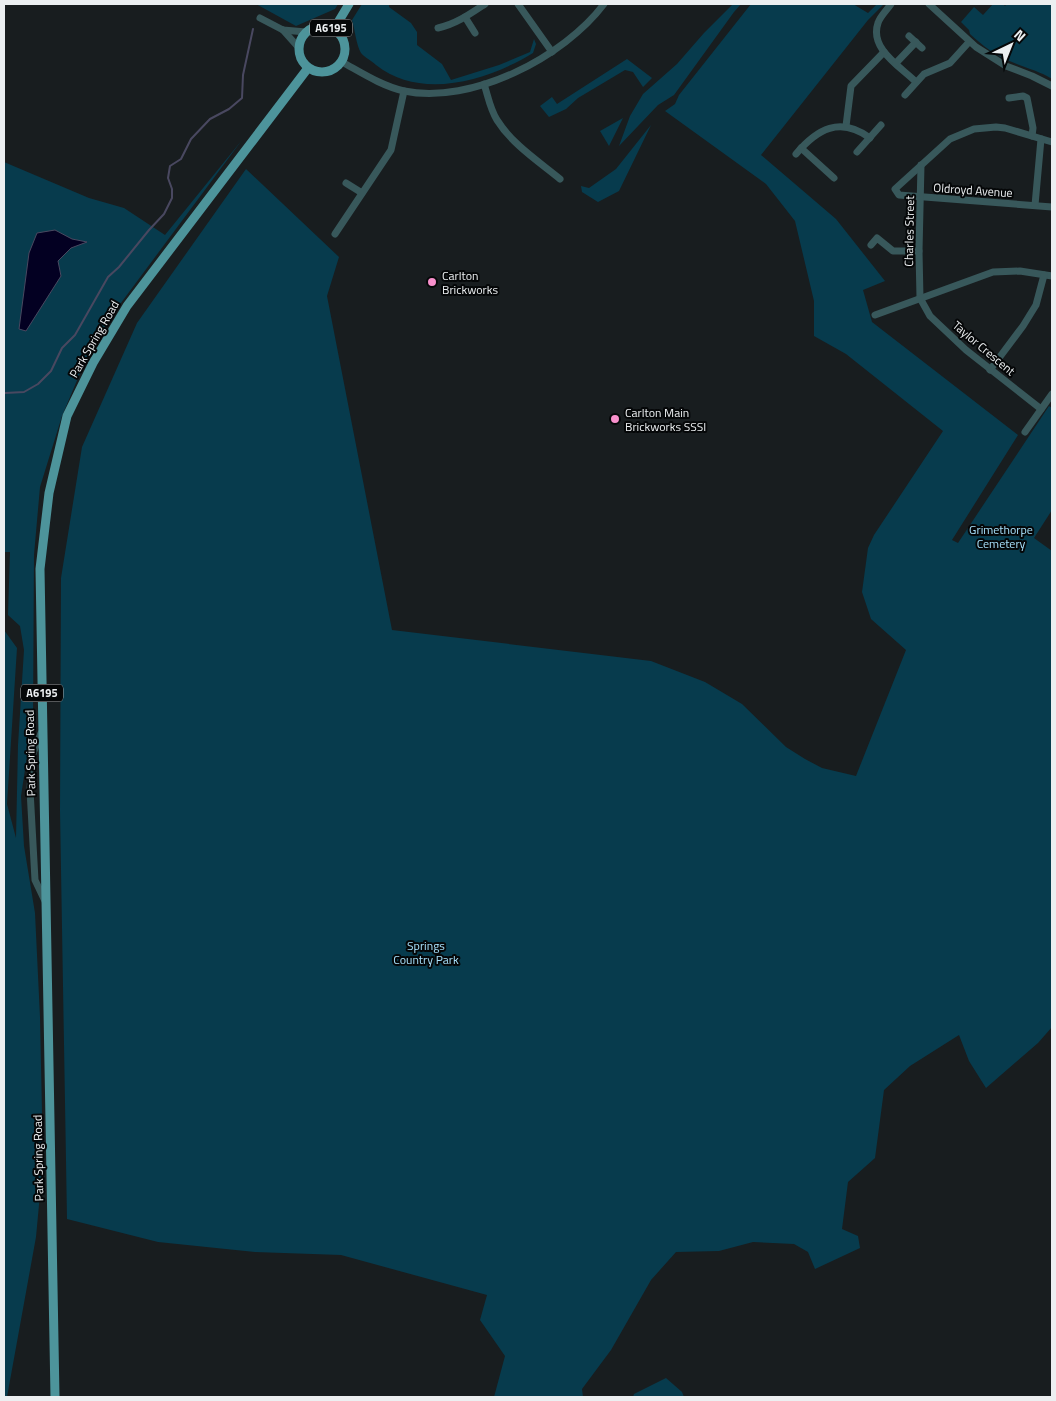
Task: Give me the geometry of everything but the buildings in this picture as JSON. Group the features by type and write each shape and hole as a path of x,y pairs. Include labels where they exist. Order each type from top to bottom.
{"main road":[{"name":"A6195","path":"334,29 349,4"},
{"name":"A6195","path":"308,68 301,59 299,48 302,37 306,32 319,26 327,26 339,33 345,44 345,56 342,62"},
{"path":"308,68 320,73 326,72 338,67 342,62"},
{"name":"Park Spring Road","path":"55,1397 40,569 49,494 67,416 93,363 127,306 308,68"}],"street":[{"path":"438,28 449,26 485,4"},
{"path":"518,4 552,52"},
{"path":"342,62 379,82 404,91 429,93 456,91 484,84 518,71 552,52 604,4"},
{"path":"891,4 878,23 879,44 884,52 916,82"},
{"path":"929,4 969,42 1006,66 1052,86"},
{"path":"465,17 475,33"},
{"path":"260,18 284,30 306,32"},
{"path":"284,30 299,48"},
{"path":"909,36 922,48"},
{"path":"896,63 916,42"},
{"path":"905,95 929,70 950,63 969,42"},
{"path":"846,126 851,86 884,52"},
{"path":"484,84 497,120 510,138 560,179"},
{"path":"335,234 391,150 404,91"},
{"path":"1009,98 1023,96 1026,98 1033,128 1032,136"},
{"path":"857,152 881,125"},
{"path":"796,154 819,132 846,126 864,133 870,138"},
{"path":"921,165 950,140 974,129 996,127 1052,142"},
{"path":"1036,205 1041,139"},
{"path":"801,148 834,178"},
{"name":"Oldroyd Avenue","path":"921,165 895,189 899,195 1052,207"},
{"name":"Charles Street","path":"920,298 921,165"},
{"path":"346,183 362,193"},
{"path":"871,245 877,238 893,251 919,251"},
{"path":"875,315 993,272 1020,271 1052,276"},
{"path":"990,370 1023,326 1036,305 1044,275"},
{"name":"Taylor Crescent","path":"920,298 930,316 966,350 1041,409"},
{"path":"1025,432 1052,394"},
{"path":"42,731 32,756 30,790 35,880 45,901"}],"green space":[{"path":"256,4 338,4 335,9 296,26"},
{"path":"362,4 389,4 389,7 411,23 417,32 417,45 442,64 451,80 499,65 530,52 534,39 536,44 533,53 515,63 476,78 455,83 413,82 394,76 361,53 352,20"},
{"path":"733,4 741,4 674,95 658,105 619,146 630,116 643,94 677,64"},
{"name":"Springs Country Park","path":"751,4 853,4 868,13 877,4 884,4 868,20 761,155 836,219 885,281 863,290 872,322 1018,435 952,540 958,543 1049,406 1052,408 1052,510 1034,538 1052,551 1052,1027 1038,1043 986,1088 969,1061 959,1035 910,1066 884,1090 875,1158 848,1182 842,1229 858,1236 860,1248 815,1269 808,1252 794,1244 753,1242 719,1251 676,1252 651,1280 611,1350 582,1389 583,1397 494,1397 505,1356 480,1320 487,1295 341,1255 255,1252 158,1242 67,1219 60,811 61,578 82,447 137,323 246,169 339,257 327,296 392,630 651,661 705,682 742,704 786,747 805,759 822,768 856,776 906,650 871,619 862,592 868,548 874,535 943,431 846,354 814,336 814,301 795,221 766,184 665,111 675,104 679,95"},
{"path":"993,4 1003,4 1005,6 1007,4 1052,4 1052,79 995,54 970,34 969,30 961,22 974,7 983,15"},
{"path":"627,59 652,78 643,87 633,72 625,70 578,98 566,109 549,117 540,106 552,97 557,104"},
{"path":"623,118 609,146 600,131"},
{"path":"651,125 619,191 598,202 582,192 581,186 589,188 616,169"},
{"path":"242,140 112,315 86,359 62,416 40,487 34,555 33,717 21,796 24,846 35,913 40,1017 43,1162 36,1237 7,1397 4,1397 4,630 17,648 7,804 16,838 18,745 24,650 20,626 8,615 10,552 4,552 4,162 89,198 124,208 165,235"},
{"path":"666,1378 682,1392 684,1397 633,1397 634,1394"}],"shaded area":[{"path":"55,230 72,239 87,242 71,248 58,261 61,276 26,331 19,329 29,253 37,233"}],"waterway":[{"path":"5,393 24,392 38,384 51,371 62,348 75,335 108,277 119,267 164,214 172,198 172,189 168,178 170,166 181,159 191,139 210,119 229,109 242,98 243,75 253,29"}],"place":[{"name":"Carlton Brickworks","path":"432,282"},
{"name":"Carlton Main Brickworks SSSI","path":"615,419"}],"park label":[{"name":"Grimethorpe Cemetery","path":"1001,536"}]}
